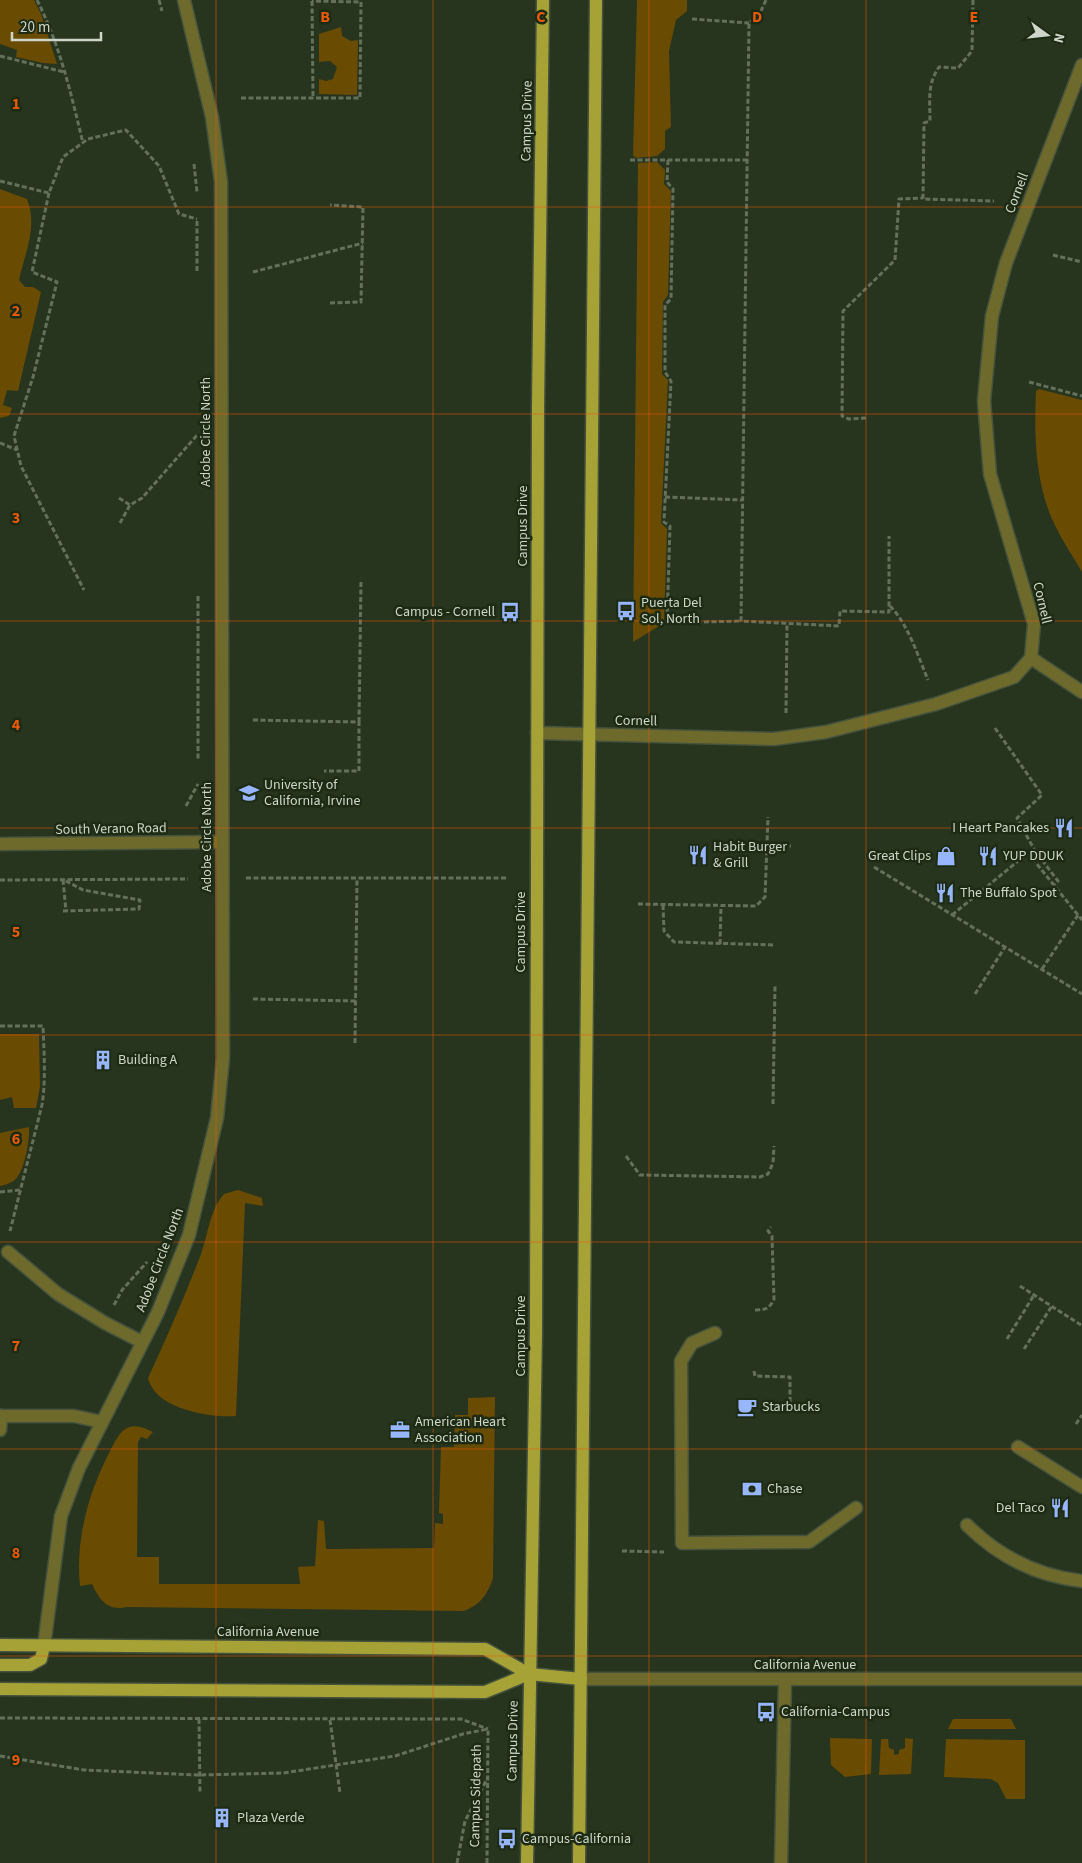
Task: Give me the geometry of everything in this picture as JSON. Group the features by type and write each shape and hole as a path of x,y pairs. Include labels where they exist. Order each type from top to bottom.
{"main road":[{"name":"Campus Drive","path":"527,1863 536,1332 537,733 543,0"},
{"path":"579,1863 581,1679 584,1609 594,734 596,0"},
{"name":"California Avenue","path":"0,1645 486,1649 529,1674 581,1679"},
{"path":"0,1665 30,1665 41,1659 44,1646"},
{"name":"California Avenue","path":"0,1689 485,1692 529,1674"}],"street":[{"name":"Adobe Circle North","path":"44,1646 62,1516 80,1468 158,1312 189,1235 217,1118 223,1058 221,182 212,117 184,0"},
{"name":"Cornell","path":"537,733 774,739 826,732 936,704 1014,677 1031,658 1034,624 990,474 984,401 992,316 1006,263 1082,65"},
{"path":"1031,658 1082,692"},
{"name":"South Verano Road","path":"0,844 222,842"},
{"path":"8,1252 58,1294 105,1323 142,1342"},
{"path":"715,1333 692,1343 681,1361 682,1543 809,1542 856,1508"},
{"path":"0,1430 1,1416 74,1416 102,1422"},
{"path":"1018,1447 1082,1487"},
{"path":"967,1525 985,1544 1027,1568 1062,1579 1082,1581"},
{"name":"California Avenue","path":"581,1679 1082,1679"},
{"path":"781,1863 786,1680"}],"path":[{"path":"37,0 48,20 65,72 83,142"},
{"path":"159,0 164,15"},
{"path":"241,98 360,98 361,2 312,0 312,97"},
{"path":"692,19 749,23 760,14 766,0"},
{"path":"923,198 924,123 930,121 930,87 932,78 939,68 958,68 972,51 973,0"},
{"path":"741,621 749,23"},
{"path":"0,56 65,72"},
{"path":"84,590 21,466 14,436 33,377 57,282 32,272 49,193 63,156 88,139 126,130 159,166 179,214 197,219"},
{"path":"194,157 198,197"},
{"path":"630,160 747,160"},
{"path":"668,160 667,182 673,189 671,299 665,305 665,372 671,381 664,522 670,526 667,623 741,621 840,626 840,611 889,612 889,536"},
{"path":"0,181 49,193"},
{"path":"866,418 849,419 842,416 844,311 895,260 899,199 923,198 994,201"},
{"path":"330,205 364,208 361,302 330,302"},
{"path":"197,211 197,275"},
{"path":"253,272 363,243"},
{"path":"1053,255 1082,262"},
{"path":"1029,382 1082,396"},
{"path":"198,424 199,440"},
{"path":"120,523 130,505 142,498 198,434"},
{"path":"0,443 17,450"},
{"path":"665,496 742,500"},
{"path":"119,498 130,505"},
{"path":"324,771 358,771 361,581"},
{"path":"198,595 198,768"},
{"path":"889,605 895,611 903,626 928,680"},
{"path":"786,713 787,624"},
{"path":"253,720 359,722"},
{"path":"994,728 1042,795 1017,818 1035,851 1058,881 1054,885"},
{"path":"186,806 198,787 198,778"},
{"path":"638,904 756,906 765,897 768,817"},
{"path":"767,845 791,846"},
{"path":"952,915 1028,854 1035,851"},
{"path":"1028,854 1082,920"},
{"path":"874,867 1082,994"},
{"path":"246,878 508,878"},
{"path":"355,1043 357,878"},
{"path":"0,880 188,879"},
{"path":"63,880 83,890 140,900 139,909 65,911 63,880"},
{"path":"663,905 664,931 674,942 775,945"},
{"path":"720,944 721,906"},
{"path":"1042,970 1078,915"},
{"path":"975,994 1005,947"},
{"path":"773,1104 775,986"},
{"path":"253,999 356,1001"},
{"path":"0,1026 43,1026 45,1085 43,1098 11,1224 8,1252"},
{"path":"626,1156 640,1175 760,1177 768,1174 773,1162 774,1146"},
{"path":"0,1192 20,1190"},
{"path":"755,1310 765,1310 771,1307 774,1299 772,1236 768,1231 771,1227"},
{"path":"105,1323 122,1290 148,1262"},
{"path":"1020,1286 1082,1325"},
{"path":"1006,1339 1034,1295"},
{"path":"1024,1349 1052,1306"},
{"path":"754,1371 755,1376 790,1378 790,1411"},
{"path":"1076,1424 1082,1415"},
{"path":"622,1551 670,1552"},
{"path":"0,1718 461,1719 488,1729"},
{"path":"199,1719 198,1774 200,1793"},
{"path":"330,1720 340,1793"},
{"path":"0,1756 84,1770 198,1774 283,1773 336,1767 395,1756 463,1734 488,1729"},
{"name":"Campus Sidepath","path":"487,1863 488,1729"},
{"path":"457,1863 465,1821 488,1777"}],"shaded area":[{"path":"0,0 34,0 41,14 57,64 16,57 17,50 0,44"},
{"path":"637,0 687,0 687,11 676,20 669,51 671,127 665,131 665,149 657,156 636,158 633,155"},
{"path":"341,27 342,36 351,41 358,40 357,95 319,94 319,79 326,81 333,79 337,67 330,61 319,62 319,34"},
{"path":"657,162 665,170 664,184 671,191 668,295 663,302 662,374 668,380 661,523 667,529 664,623 633,642 638,163"},
{"path":"0,189 27,199 30,209 31,229 19,280 25,287 33,287 41,292 18,391 7,390 3,405 12,408 9,416 0,418"},
{"path":"1039,389 1082,400 1082,572 1055,526 1042,488 1037,456 1035,423 1036,391"},
{"path":"0,1034 39,1034 40,1087 36,1108 14,1108 12,1097 0,1100"},
{"path":"29,1127 27,1149 20,1173 12,1182 0,1186 0,1133"},
{"path":"238,1190 262,1198 263,1206 245,1203 236,1416 198,1413 172,1404 161,1397 153,1389 148,1378 195,1270 215,1207 224,1194"},
{"path":"495,1397 493,1578 483,1598 470,1609 464,1611 120,1608 105,1603 92,1584 80,1586 79,1568 82,1533 90,1498 111,1449 119,1435 127,1428 137,1426 153,1432 147,1439 141,1437 138,1442 137,1557 159,1557 159,1584 300,1584 298,1567 315,1566 318,1520 324,1521 326,1549 434,1548 435,1523 443,1524 443,1514 439,1513 441,1447 454,1447 455,1415 468,1415 468,1398"},
{"path":"953,1719 1011,1719 1016,1729 948,1729"},
{"path":"830,1738 872,1739 871,1774 845,1777 831,1765"},
{"path":"905,1738 913,1739 911,1774 879,1775 881,1739 888,1739 889,1748 894,1750 894,1755 899,1754 899,1750 905,1748"},
{"path":"946,1739 1025,1740 1025,1799 1006,1799 998,1783 991,1779 944,1777"}],"place":[{"name":"Puerta Del Sol, North","path":"626,611"},
{"name":"Campus - Cornell","path":"510,612"},
{"name":"University of California, Irvine","path":"249,793"},
{"name":"I Heart Pancakes","path":"1064,828"},
{"name":"Habit Burger & Grill","path":"698,855"},
{"name":"Great Clips","path":"946,856"},
{"name":"YUP DDUK","path":"988,856"},
{"name":"The Buffalo Spot","path":"945,893"},
{"name":"Building A","path":"103,1060"},
{"name":"Starbucks","path":"747,1407"},
{"name":"American Heart Association","path":"400,1430"},
{"name":"Chase","path":"752,1489"},
{"name":"Del Taco","path":"1060,1508"},
{"name":"California-Campus","path":"766,1712"},
{"name":"Plaza Verde","path":"222,1818"},
{"name":"Campus-California","path":"507,1839"}]}
